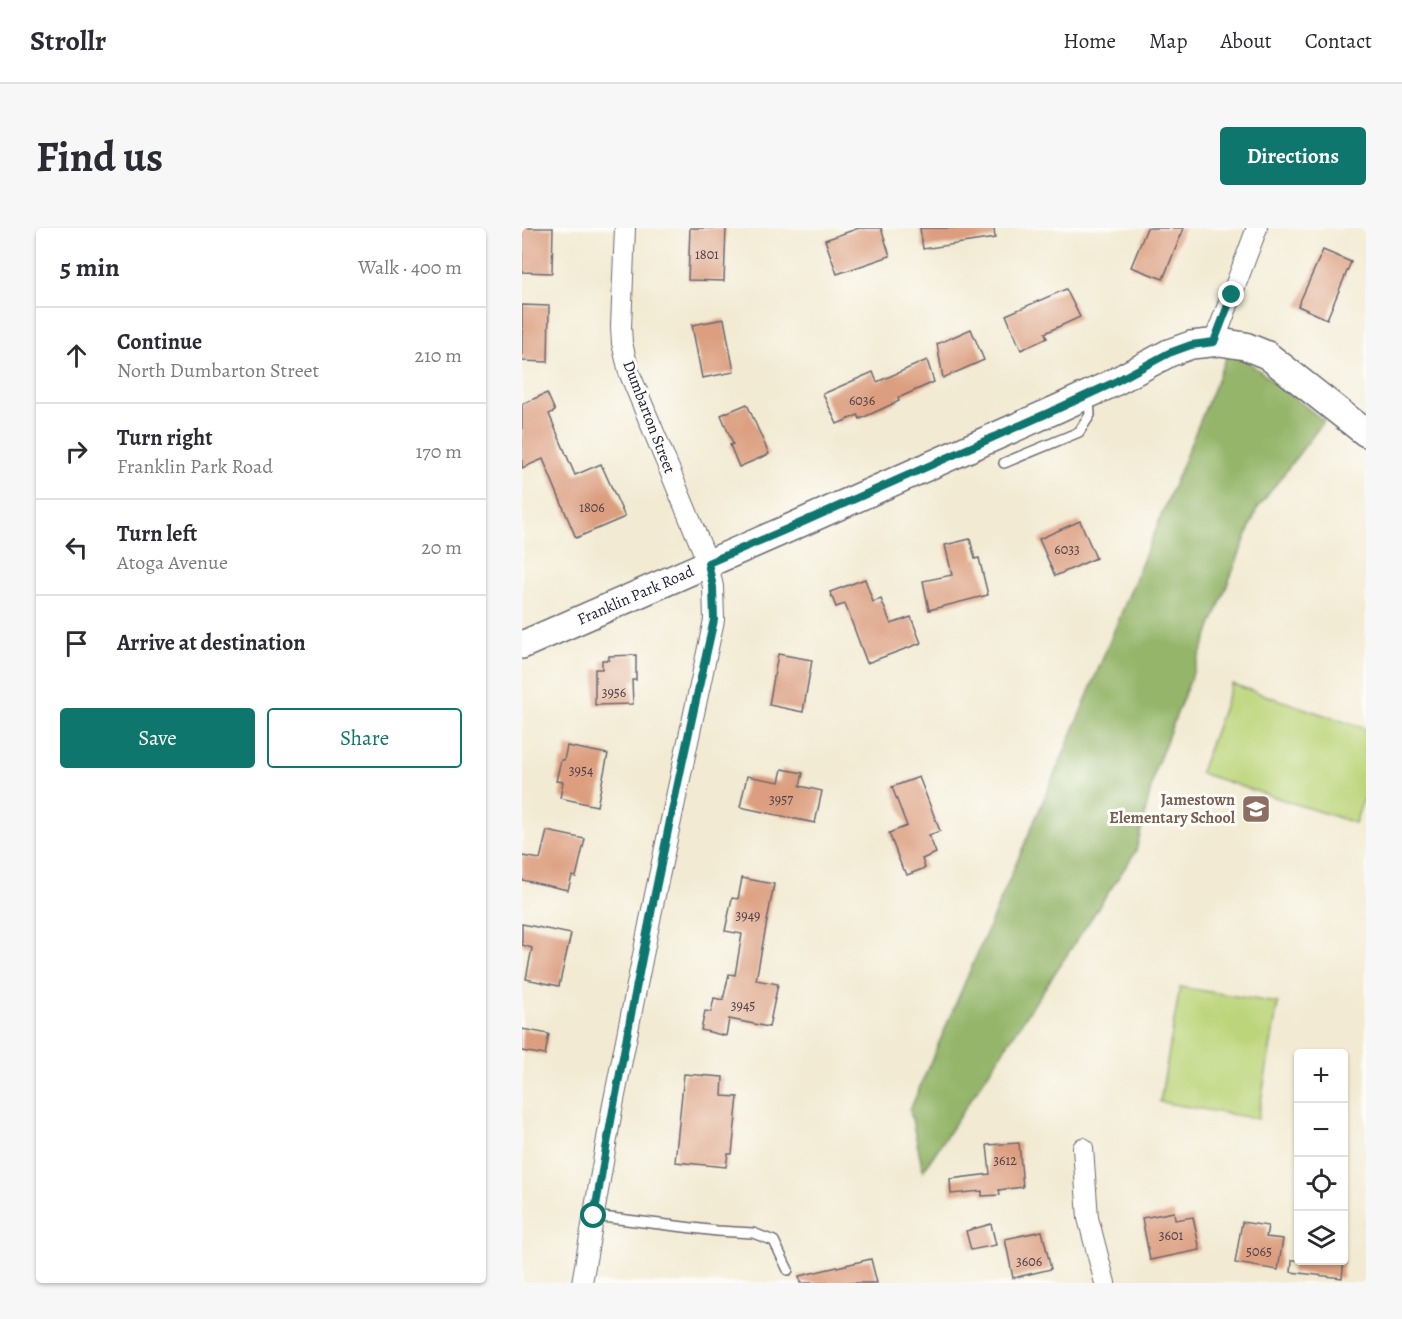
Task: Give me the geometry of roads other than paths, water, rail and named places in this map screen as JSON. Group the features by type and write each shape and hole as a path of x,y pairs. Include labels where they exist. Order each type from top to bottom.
{"street":[{"name":"Dumbarton Street","path":"582,1283 612,1110 714,620 713,587 708,563 628,372 621,327 625,228"},
{"path":"1214,342 1257,228"},
{"name":"Franklin Park Road","path":"522,645 1088,395 1169,353 1191,345 1214,342 1245,346 1267,355 1364,431"},
{"path":"1083,1148 1089,1218 1105,1283"}],"lane":[{"path":"1004,463 1079,432 1090,415 1088,395"},
{"path":"594,1216 717,1231 753,1233 774,1241 788,1270"}],"place":[{"name":"Jamestown Elementary School","path":"1256,809"}]}
